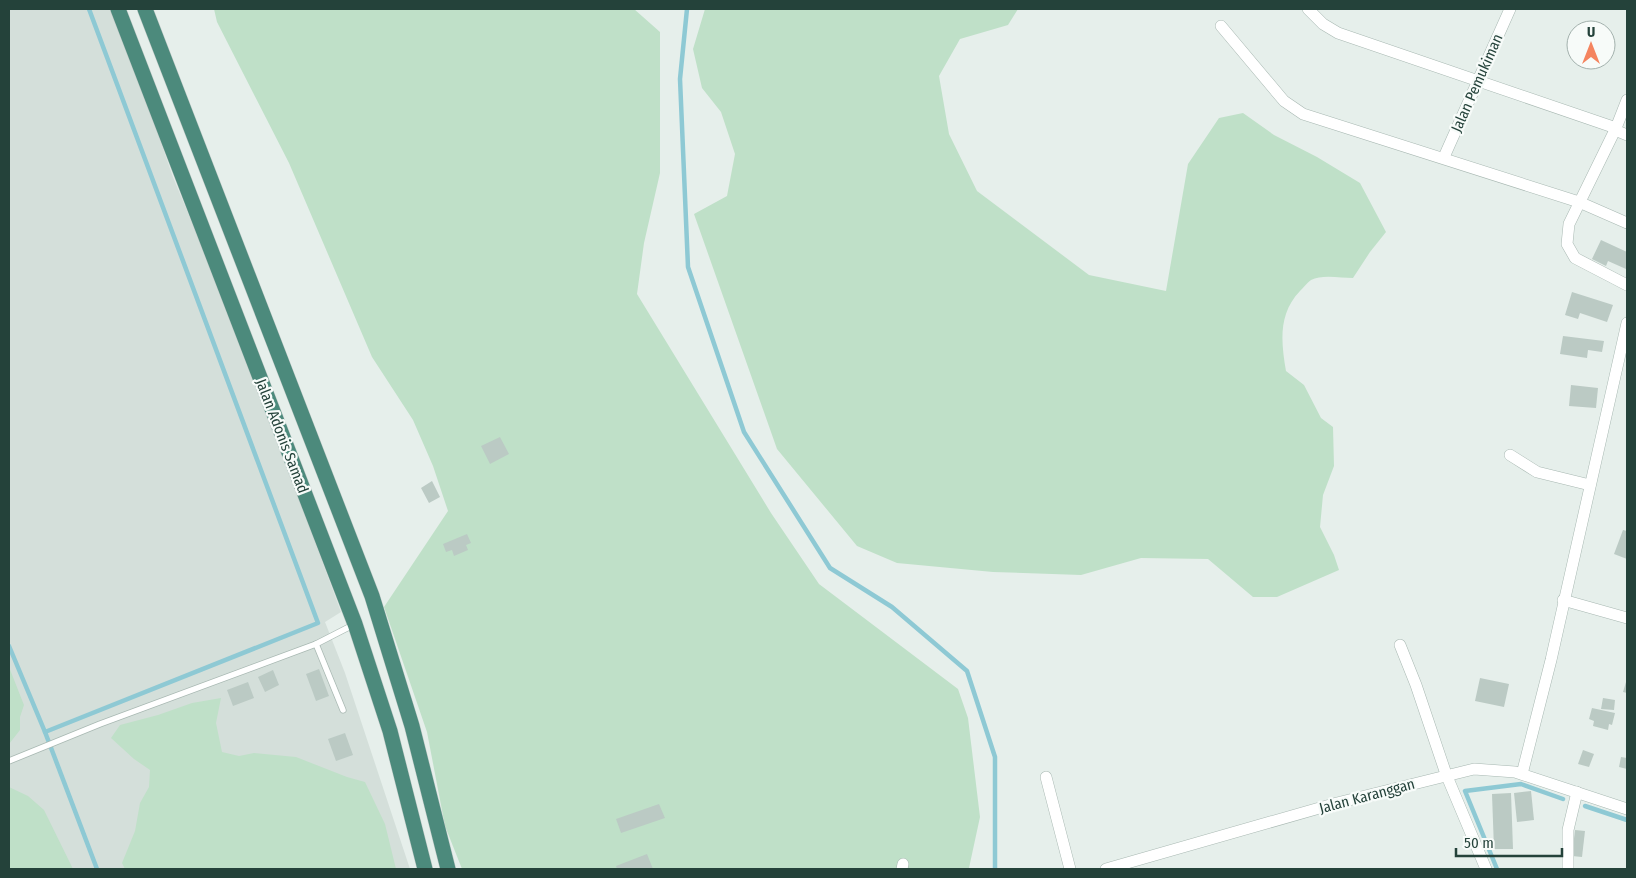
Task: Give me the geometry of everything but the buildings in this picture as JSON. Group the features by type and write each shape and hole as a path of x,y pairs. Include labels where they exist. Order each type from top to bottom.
{"highway":[{"name":"Jalan Adonis Samad","path":"118,9 355,624 390,731 425,869"},
{"name":"Jalan Adonis Samad","path":"145,9 372,596 412,726 417,753 448,869"},
{"path":"396,759 417,753"}],"street":[{"path":"1308,9 1323,24 1338,33 1616,129 1627,136"},
{"name":"Jalan Pemukiman","path":"1444,157 1510,9"},
{"path":"1221,26 1290,106 1322,121 1444,157 1579,202 1627,223"},
{"path":"1627,100 1616,129 1579,202 1566,234 1570,252 1581,263 1627,285"},
{"path":"1522,774 1627,323"},
{"path":"1510,454 1537,472 1590,485"},
{"path":"1563,600 1627,618"},
{"path":"1400,645 1416,685 1446,774 1486,869"},
{"name":"Jalan Karanggan","path":"1106,869 1446,774 1474,768 1505,770 1522,774 1627,809"},
{"path":"1046,777 1070,869"},
{"path":"1568,869 1568,830 1577,792"}],"lane":[{"path":"9,760 316,644 355,624"},
{"path":"316,644 343,710"}],"shaded area":[{"path":"9,9 110,9 142,88 173,177 235,326 341,612 325,622 345,673 410,869 9,869"}],"green space":[{"path":"214,9 634,9 660,32 660,173 644,243 637,294 771,513 819,584 958,689 968,718 980,817 969,868 462,869 445,826 427,732 384,607 448,511 433,466 413,420 372,357 289,163 217,22"},
{"path":"705,9 1018,9 1008,25 960,39 939,76 949,134 977,191 1089,275 1166,291 1188,164 1219,118 1243,113 1274,135 1317,157 1360,183 1386,232 1353,278 1315,278 1300,291 1288,309 1282,339 1286,371 1304,385 1321,418 1333,427 1334,466 1323,495 1320,527 1339,570 1277,597 1253,597 1208,559 1141,558 1081,575 993,572 897,563 857,546 777,449 694,214 727,196 735,154 721,112 702,88 693,49"},
{"path":"9,667 24,705 20,717 20,730 9,744"},
{"path":"221,698 216,723 222,752 239,756 254,753 296,757 365,782 385,824 396,869 125,869 122,863 135,831 140,803 149,787 150,770 134,759 111,738 120,725 158,715 192,703"},
{"path":"9,787 28,796 44,810 73,869 9,869"}],"waterway":[{"path":"9,646 45,732 318,623 89,9"},
{"path":"687,9 680,79 688,267 744,432 830,568 892,607 967,671 995,757 995,869"},
{"path":"45,732 97,869"},
{"path":"1497,869 1465,791 1521,784 1563,799"},
{"path":"1585,806 1627,820"}]}
